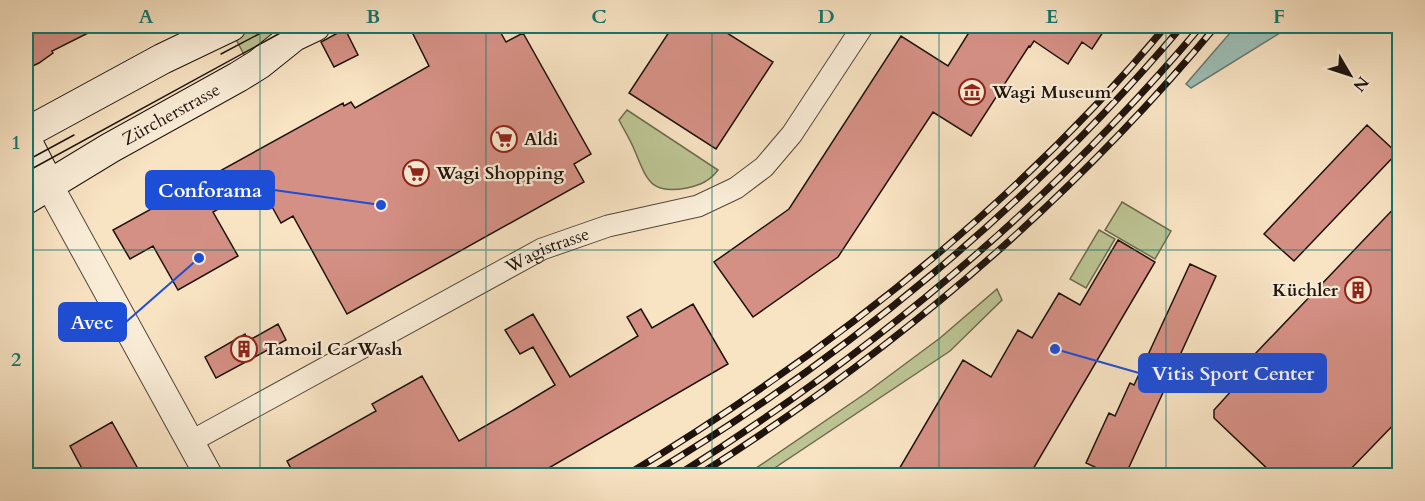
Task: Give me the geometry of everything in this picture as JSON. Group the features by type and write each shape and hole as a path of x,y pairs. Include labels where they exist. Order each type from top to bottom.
{"main road":[{"path":"26,133 162,59 231,26"},
{"name":"Zürcherstrasse","path":"37,192 91,159 238,77 259,64 294,36 315,26"},
{"path":"26,140 37,192"}],"street":[{"name":"Wagistrasse","path":"190,442 542,249 608,226 698,206 736,189 764,167 792,134 863,26"},
{"path":"37,192 209,476"}],"green space":[{"path":"247,26 303,26 249,64 232,32"},
{"path":"627,110 718,170 708,180 692,187 674,190 657,187 642,169 619,120"},
{"path":"1122,202 1171,231 1155,259 1105,230"},
{"path":"1099,230 1115,239 1086,288 1070,279"},
{"path":"997,289 1002,300 950,351 764,475 746,475 866,393 940,338"}],"water":[{"path":"1236,26 1291,26 1191,88 1186,84"}],"building":[{"path":"26,26 102,26 52,51 53,53 39,63 26,69"},
{"name":"Wagi Shopping","path":"409,26 497,26 506,42 523,33 591,154 574,164 584,182 347,314 293,216 281,223 260,185 213,212 238,256 178,290 153,246 130,259 113,230 343,103 344,106 351,102 355,108 429,66"},
{"path":"673,26 716,26 773,62 716,149 629,93"},
{"path":"973,26 1107,26 1092,49 1082,42 1068,64 1034,41 971,136 933,112 838,257 753,317 714,262 789,209 901,36 948,66"},
{"path":"345,29 358,55 334,67 321,42"},
{"path":"1367,125 1397,153 1294,261 1264,234"},
{"name":"Küchler","path":"1400,202 1400,418 1344,476 1275,476 1214,418 1214,410 1234,388 1235,375"},
{"path":"1118,240 1155,262 1029,476 895,476 963,360 991,377 1018,330 1032,338 1059,293 1080,305"},
{"path":"1190,264 1216,276 1125,476 1114,476 1086,463 1109,413 1115,416 1130,383 1134,385"},
{"path":"693,304 728,364 535,476 295,476 287,461 376,411 372,404 422,376 459,441 515,409 555,385 533,347 520,354 505,330 533,314 570,377 638,336 627,317 641,309 652,328"},
{"name":"Tamoil CarWash","path":"278,324 286,340 216,378 205,357 245,334 248,341"},
{"path":"112,422 142,476 86,476 70,446"}],"tram line":[{"path":"221,54 274,26"},
{"path":"26,172 293,26"},
{"path":"26,161 74,135"}],"railway":[{"path":"625,476 774,380 915,273 982,216 1046,156 1108,92 1166,26"},
{"path":"648,476 722,430 795,380 934,273 1063,155 1124,92 1182,26"},
{"path":"676,476 749,429 820,379 956,272 1083,154 1201,26"},
{"path":"697,476 840,379 974,271 1039,214 1100,154 1216,26"}],"place":[{"name":"Wagi Museum","path":"972,92"},
{"name":"Aldi","path":"504,139"},
{"name":"Wagi Shopping","path":"416,173"},
{"name":"Conforama","path":"381,205"},
{"name":"Avec","path":"199,258"},
{"name":"Küchler","path":"1358,290"},
{"name":"Tamoil CarWash","path":"244,349"},
{"name":"Vitis Sport Center","path":"1055,349"}]}
